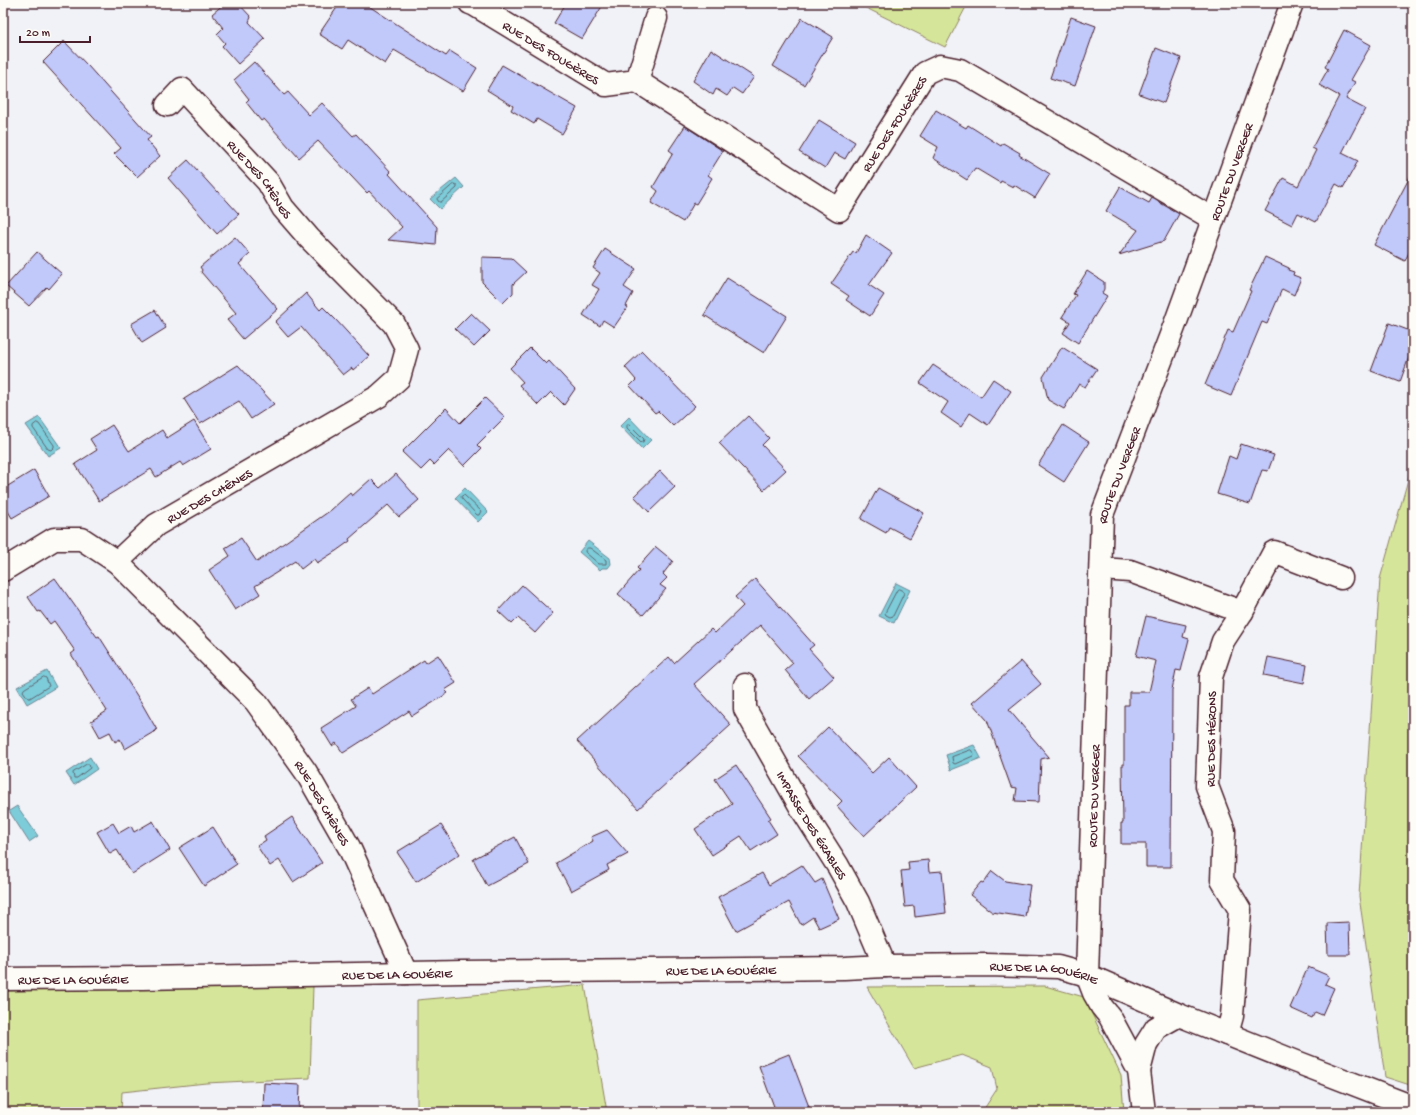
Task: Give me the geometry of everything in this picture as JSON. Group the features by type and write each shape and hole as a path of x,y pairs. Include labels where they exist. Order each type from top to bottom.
{"street":[{"name":"RUE DES FOUGÈRES","path":"470,3 606,85 637,81 839,210 925,73 940,66 960,70 1213,219"},
{"name":"ROUTE DU VERGER","path":"1087,975 1102,515 1174,327 1292,3"},
{"path":"637,81 656,18"},
{"name":"RUE DES CHÊNES","path":"167,105 182,89 268,182 283,208 309,238 394,324 407,349 399,378 379,396 156,525 117,562 256,702 306,772 349,847 406,973"},
{"path":"3,570 54,539 82,539 117,562"},
{"name":"RUE DES HÉRONS","path":"1227,1034 1232,1016 1240,910 1222,880 1224,831 1207,786 1211,677 1223,641 1242,612 1274,552 1340,578"},
{"path":"1100,569 1130,572 1242,612"},
{"name":"IMPASSE DES ÉRABLES","path":"745,685 745,709 803,811 858,902 885,966"},
{"name":"RUE DE LA GOUÉRIE","path":"3,979 844,968 885,966 987,965 1058,967 1087,975 1179,1015 1294,1062 1413,1107"},
{"path":"1087,975 1102,1008 1110,1017 1139,1071 1144,1112"},
{"path":"1139,1071 1146,1044 1156,1028 1179,1015"}],"green space":[{"path":"856,3 968,3 945,47"},
{"path":"1413,462 1413,1086 1385,1077 1359,896 1380,579"},
{"path":"585,985 607,1112 417,1112 417,1000"},
{"path":"313,986 310,1078 206,1083 122,1092 121,1112 3,1112 3,991"},
{"path":"1045,986 1084,997 1121,1075 1124,1112 982,1112 997,1089 992,1067 962,1055 914,1068 867,987"}],"water":[{"path":"456,178 464,187 440,209 430,199"},
{"path":"39,417 61,448 48,456 26,425"},
{"path":"629,417 651,440 642,449 620,426"},
{"path":"465,488 488,512 478,522 455,498"},
{"path":"588,541 610,558 611,564 608,568 602,568 600,570 579,552"},
{"path":"896,583 910,590 894,623 879,616"},
{"path":"47,671 56,687 27,704 17,687"},
{"path":"974,745 981,758 951,770 946,755"},
{"path":"90,757 97,769 74,785 66,773"},
{"path":"17,806 38,836 29,842 9,811"}],"building":[{"path":"225,3 238,3 251,17 249,22 265,39 238,64 222,46 225,43 217,34 223,28 212,14"},
{"path":"340,3 364,3 446,56 450,51 477,68 463,91 394,50 385,64 348,40 342,49 319,34"},
{"path":"566,3 604,3 582,39 554,23"},
{"path":"1071,17 1096,26 1075,86 1050,78"},
{"path":"802,18 833,37 804,85 773,66"},
{"path":"1344,30 1371,45 1351,80 1355,82 1346,99 1365,109 1342,153 1358,161 1343,188 1336,184 1316,222 1298,213 1292,225 1265,211 1283,178 1298,186 1316,150 1312,148 1339,96 1319,85 1328,69 1325,67"},
{"path":"64,41 151,137 147,140 160,156 137,177 114,154 121,148 43,62"},
{"path":"1156,48 1181,58 1164,103 1139,94"},
{"path":"711,49 754,77 742,94 733,88 727,96 716,89 713,95 693,81"},
{"path":"254,62 284,95 288,92 309,115 322,103 353,136 356,134 391,172 389,174 437,227 436,245 388,240 402,227 369,191 367,193 318,141 299,158 264,119 261,121 246,102 249,99 234,80"},
{"path":"502,65 577,108 562,134 537,119 534,124 511,110 513,106 487,90"},
{"path":"936,110 966,128 968,125 1001,146 1003,143 1020,153 1019,155 1050,174 1035,198 1014,185 1013,187 1001,181 1000,183 975,168 967,180 933,158 938,147 920,136"},
{"path":"819,120 855,142 845,159 834,153 825,168 799,152"},
{"path":"685,126 723,151 708,175 712,178 696,204 694,203 683,222 651,203 658,191 653,187 673,153 669,150"},
{"path":"188,160 239,214 217,234 168,178"},
{"path":"1413,171 1413,244 1405,261 1374,245"},
{"path":"1120,187 1149,203 1152,198 1179,214 1164,241 1119,255 1138,230 1106,211"},
{"path":"866,235 892,253 869,285 884,295 870,316 846,300 849,296 831,284 853,252 856,253"},
{"path":"235,237 250,254 239,264 278,309 243,339 227,320 236,313 201,272 202,270 200,267"},
{"path":"605,249 636,269 624,287 633,293 626,306 628,307 614,327 603,320 600,326 583,315 599,289 592,285 600,273 593,268"},
{"path":"37,252 62,274 49,289 47,287 29,306 6,286"},
{"path":"482,257 511,258 526,272 513,284 513,293 503,303 482,282"},
{"path":"1265,257 1289,268 1288,270 1294,272 1293,275 1301,278 1294,295 1282,289 1267,324 1262,322 1231,396 1205,385 1228,330 1233,332 1251,291 1249,290"},
{"path":"1087,271 1104,282 1104,289 1102,293 1107,296 1078,343 1063,333 1070,322 1062,317 1076,295 1073,294"},
{"path":"727,278 787,316 764,353 704,315"},
{"path":"306,293 320,310 323,307 336,320 369,356 353,370 352,368 343,375 301,327 288,337 275,322"},
{"path":"155,310 166,328 142,343 131,324"},
{"path":"471,313 490,331 474,347 455,329"},
{"path":"1389,323 1413,332 1413,346 1400,382 1371,371"},
{"path":"1062,347 1097,369 1085,387 1079,384 1064,409 1048,400 1043,377"},
{"path":"530,348 546,364 549,361 575,389 564,405 551,392 538,405 519,385 523,382 510,368"},
{"path":"642,351 695,406 673,426 658,411 655,413 630,386 636,380 625,367"},
{"path":"238,365 274,404 251,419 239,401 200,424 184,399"},
{"path":"933,365 981,397 993,379 1011,391 988,425 970,413 961,427 941,413 948,402 920,383"},
{"path":"485,398 505,417 477,445 481,449 464,466 449,450 434,465 430,461 421,470 402,452 446,408 460,423"},
{"path":"748,416 769,438 762,445 786,470 764,490 719,443"},
{"path":"194,421 211,449 183,466 180,462 156,477 151,469 99,501 75,464 97,450 90,439 112,425 129,451 162,430 167,438"},
{"path":"1063,425 1089,442 1064,482 1038,465"},
{"path":"1241,444 1274,455 1268,471 1262,470 1250,504 1217,494 1229,456 1236,459"},
{"path":"34,470 49,496 12,518 3,503 3,489"},
{"path":"660,471 675,487 649,512 634,496"},
{"path":"396,474 419,500 399,517 388,505 349,539 350,541 336,551 317,563 314,559 301,569 295,561 255,586 260,594 235,610 209,570 230,556 225,548 241,538 257,562 331,510 350,493 352,496 371,479 380,488"},
{"path":"878,488 924,513 910,538 889,527 886,533 861,519"},
{"path":"656,547 673,561 663,574 667,578 660,585 666,589 643,615 618,594 639,570 637,568"},
{"path":"55,578 97,637 99,636 157,730 125,749 120,739 115,742 110,732 100,737 91,721 107,711 71,654 75,651 54,621 50,624 40,611 38,612 28,597"},
{"path":"755,579 814,645 809,649 834,677 809,699 785,670 793,663 760,625 694,684 731,725 638,809 577,741 669,657 674,663 711,629 715,633 743,606 735,597"},
{"path":"522,585 553,613 535,633 518,618 512,624 498,611"},
{"path":"1146,616 1186,625 1183,637 1189,639 1181,671 1176,670 1172,690 1171,867 1146,867 1146,844 1121,844 1121,823 1123,823 1122,765 1124,765 1124,705 1129,705 1129,692 1149,692 1156,661 1136,656"},
{"path":"438,655 456,683 445,690 448,693 412,716 409,711 343,753 336,743 332,746 321,728 356,706 351,699 368,688 372,694 424,660 426,663"},
{"path":"1268,657 1307,665 1304,683 1264,675"},
{"path":"1021,661 1041,684 1009,710 1049,757 1041,759 1039,802 1015,801 1017,788 1011,787 987,720 972,703"},
{"path":"828,727 872,773 889,757 916,787 864,836 837,806 842,801 798,756"},
{"path":"736,765 771,818 768,820 777,834 751,851 741,836 712,855 695,829 732,804 715,779"},
{"path":"292,817 322,863 293,882 279,860 270,866 257,846 266,840 264,836"},
{"path":"153,821 170,850 132,874 117,850 110,854 97,832 113,823 119,833 131,826 134,832"},
{"path":"441,825 460,854 416,882 397,852"},
{"path":"213,827 237,864 204,886 179,848"},
{"path":"607,830 628,854 607,865 609,870 571,891 556,863 593,841 591,837"},
{"path":"515,837 529,864 487,886 473,859"},
{"path":"928,860 929,872 942,871 946,913 915,917 914,906 905,907 901,871 909,870 908,862"},
{"path":"802,865 815,883 822,879 839,919 819,928 813,917 801,925 789,902 736,931 718,897 762,873 769,885"},
{"path":"992,871 1005,881 1030,885 1025,917 992,912 970,895 981,882 983,883"},
{"path":"1349,922 1350,955 1328,955 1327,923"},
{"path":"1308,967 1329,976 1325,984 1334,988 1322,1015 1315,1012 1312,1018 1290,1008"},
{"path":"789,1054 811,1112 776,1112 759,1066"},
{"path":"264,1083 300,1085 299,1112 263,1112"}]}
